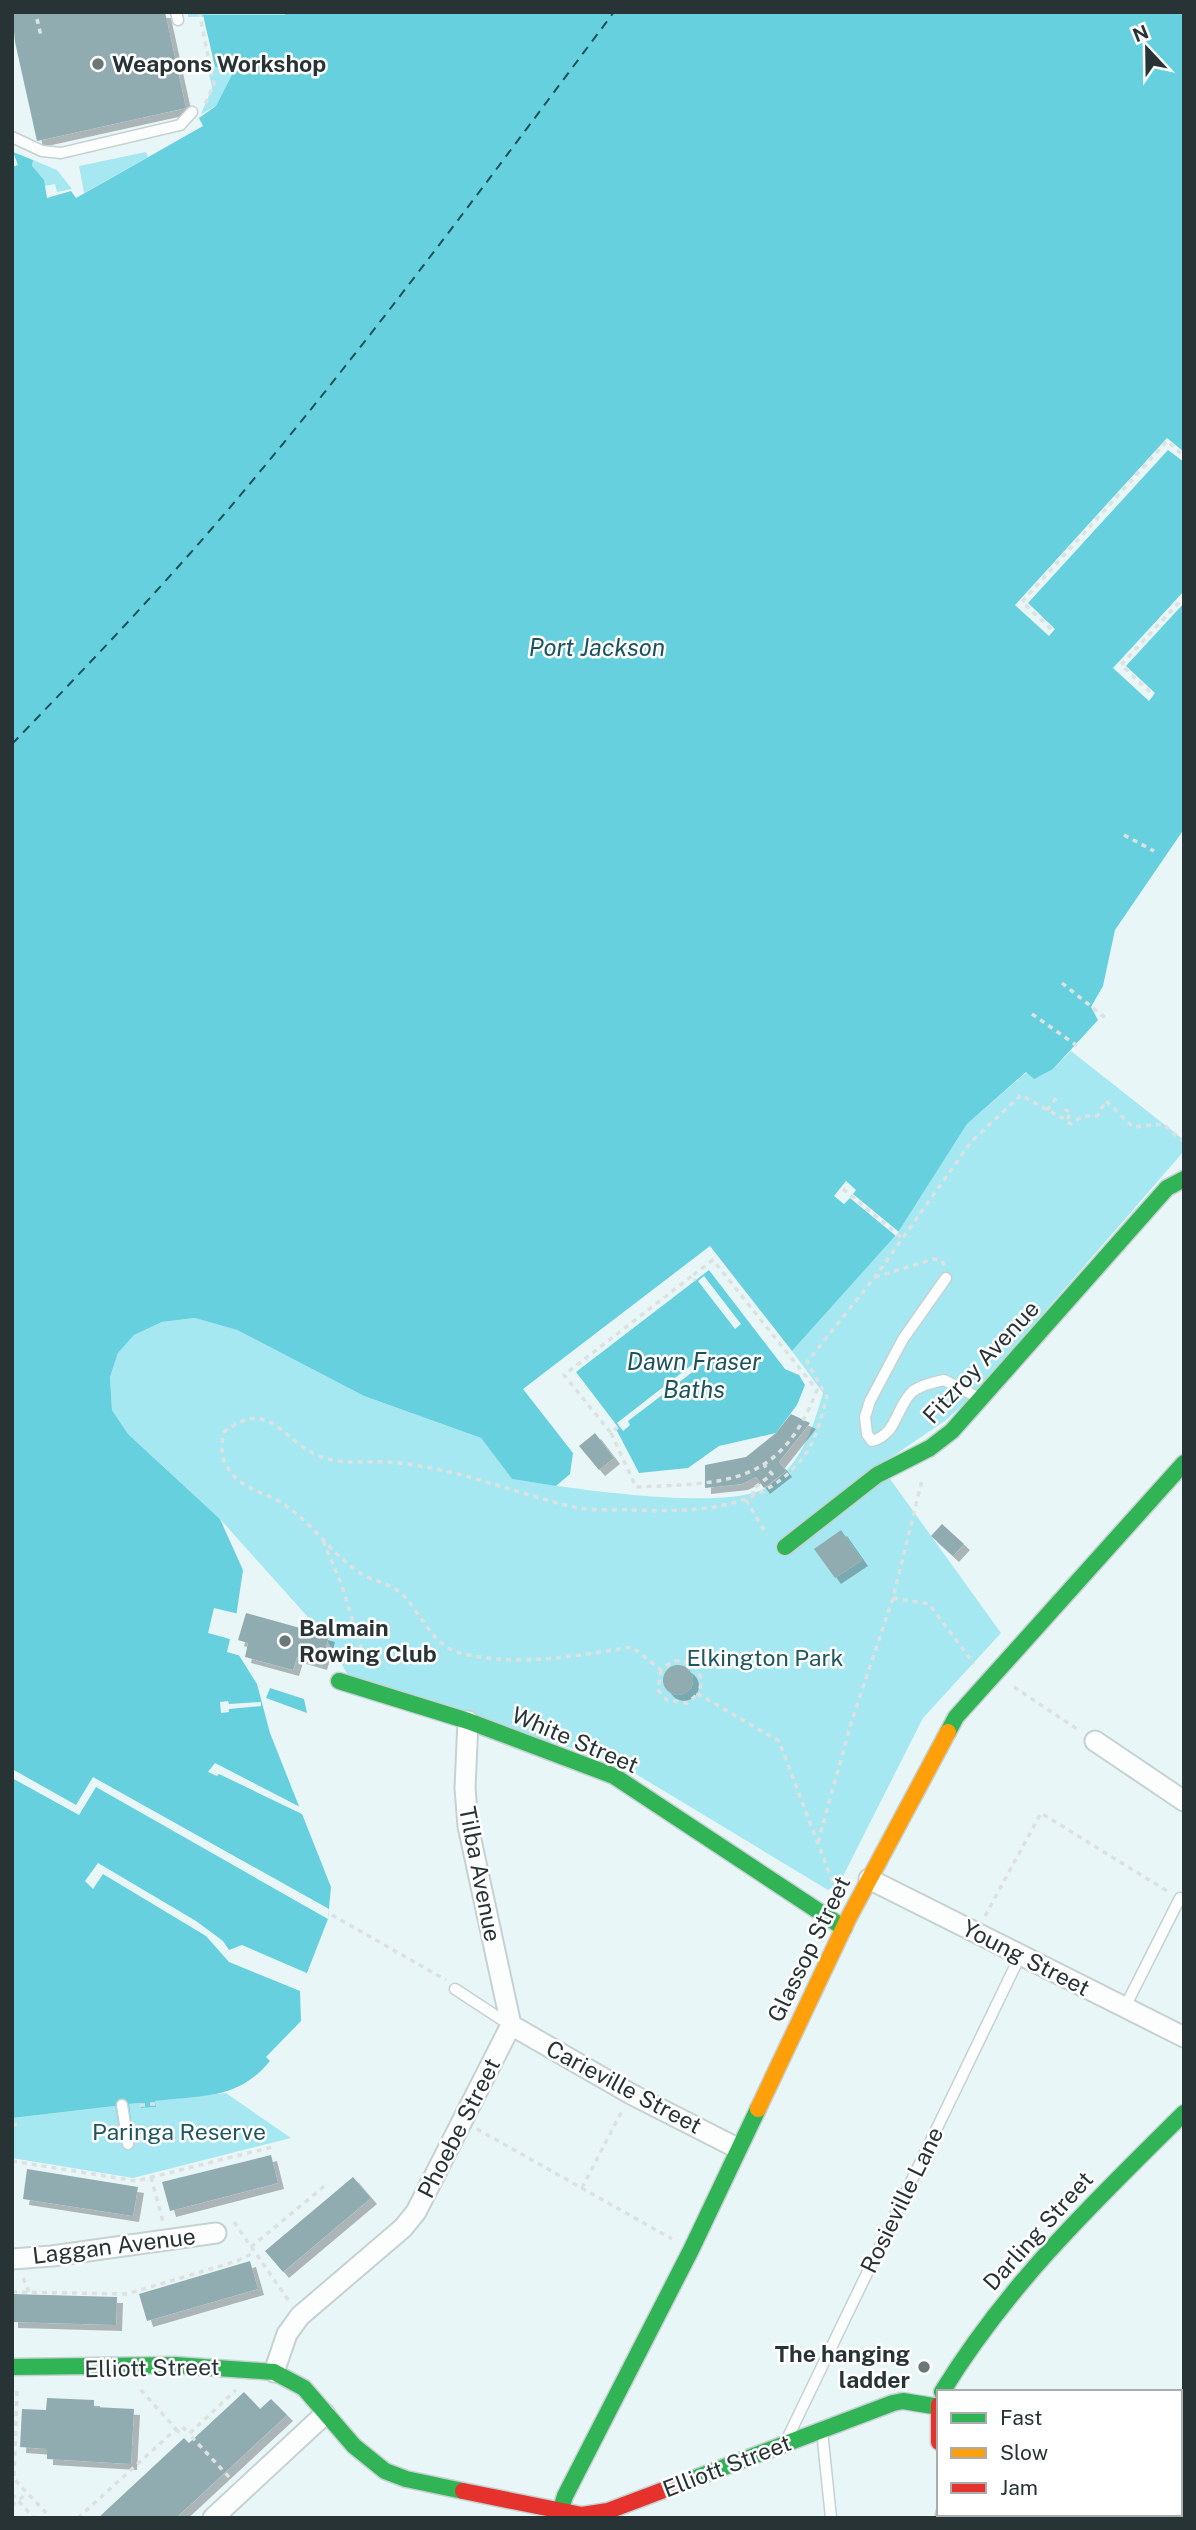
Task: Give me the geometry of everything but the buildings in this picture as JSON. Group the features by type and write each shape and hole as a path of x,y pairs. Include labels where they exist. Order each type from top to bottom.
{"street":[{"name":"Fitzroy Avenue","path":"785,1547 877,1475 942,1440 982,1400 1167,1188 1184,1179"},
{"name":"Glassop Street","path":"559,2515 565,2496 691,2250 737,2148 846,1924 957,1717 1184,1463"},
{"name":"White Street","path":"339,1681 468,1721 614,1776 846,1924"},
{"name":"Tilba Avenue","path":"468,1721 465,1787 468,1826 511,2025"},
{"path":"1095,1741 1184,1801"},
{"name":"Young Street","path":"869,1879 1184,2037"},
{"name":"Carieville Street","path":"511,2025 631,2094 737,2148"},
{"name":"Phoebe Street","path":"266,2371 300,2316 402,2228 428,2193 511,2025"},
{"name":"Darling Street","path":"943,2390 973,2341 1055,2240 1184,2113"},
{"name":"Laggan Avenue","path":"16,2265 216,2233"},
{"name":"Elliott Street","path":"15,2367 119,2367 176,2363 266,2371 302,2387 360,2455 380,2470 559,2515 608,2511 893,2403 902,2401 937,2406"},
{"path":"213,2518 325,2414"}],"lane":[{"path":"12,137 42,150 61,153 180,125 190,116"},
{"path":"946,1278 903,1339 870,1401 865,1417 867,1434 872,1441 880,1438 892,1427 912,1392 930,1383 944,1380 982,1400"},
{"path":"1125,2007 1180,1898"},
{"name":"Rosieville Lane","path":"785,2444 1020,1956"},
{"path":"455,1989 511,2025"},
{"path":"122,2105 128,2144"},
{"path":"822,2430 831,2518"}],"path":[{"path":"190,116 199,115 214,89 199,12"},
{"path":"37,19 41,36"},
{"path":"1051,629 1022,602 1167,441 1184,456"},
{"path":"1150,692 1121,665 1184,597"},
{"path":"1124,835 1154,851"},
{"path":"1062,983 1108,1020"},
{"path":"1032,1014 1079,1047"},
{"path":"661,1670 632,1647 568,1658 477,1656 453,1651 436,1638 412,1604 396,1589 360,1573 287,1506 237,1479 224,1465 220,1447 224,1432 247,1418 270,1421 317,1455 342,1462 390,1462 446,1472 580,1508 716,1509 746,1500 796,1466 813,1441 827,1397 807,1362 875,1277 971,1142 1021,1095 1062,1118 1066,1110 1071,1112 1066,1122 1071,1124 1079,1118 1097,1116 1106,1101 1133,1127 1163,1124 1184,1142"},
{"path":"1047,1110 1058,1096"},
{"path":"843,1189 902,1238"},
{"path":"875,1277 934,1259 942,1261 946,1278"},
{"path":"713,1261 817,1390 806,1419 785,1448 764,1465 735,1479 636,1487 611,1433 564,1375 693,1279 713,1261"},
{"path":"611,1433 618,1427"},
{"path":"753,1496 753,1489 772,1474 764,1465"},
{"path":"817,1844 852,1720 894,1598 922,1480"},
{"path":"746,1500 769,1537"},
{"path":"322,1540 341,1583 374,1691"},
{"path":"894,1598 929,1604 991,1678 1095,1741"},
{"path":"673,1661 688,1662 699,1672 701,1687 698,1694 687,1703 667,1700 658,1690 661,1670 673,1661"},
{"path":"698,1694 779,1741 846,1924"},
{"path":"976,1933 1041,1813 1180,1898"},
{"path":"332,1915 447,1980 455,1989"},
{"path":"582,2188 631,2094"},
{"path":"463,2121 691,2250"},
{"path":"12,2125 19,2124"},
{"path":"12,2161 136,2181 272,2147"},
{"path":"150,2177 165,2230"},
{"path":"251,2247 328,2183"},
{"path":"232,2220 300,2316"},
{"path":"12,2292 127,2294 237,2261 255,2252"},
{"path":"16,2265 29,2292"},
{"path":"15,2367 14,2479 51,2518"},
{"path":"119,2367 180,2433 184,2428 242,2492"},
{"path":"189,2434 266,2371"},
{"path":"78,2518 176,2429"},
{"path":"12,2506 27,2493"},
{"path":"12,2494 34,2518"}],"green space":[{"path":"188,12 284,12 286,15 188,17"},
{"path":"208,69 236,69 216,106 201,114 212,88"},
{"path":"146,152 148,157 84,193 79,166"},
{"path":"33,160 57,170 72,189 57,192 55,184 45,186 32,166"},
{"name":"Elkington Park","path":"1071,1051 1184,1140 1184,1151 968,1400 946,1420 880,1465 1001,1633 923,1718 839,1884 828,1890 616,1762 351,1680 324,1635 220,1519 128,1434 112,1410 110,1377 118,1353 134,1335 162,1322 196,1318 237,1330 364,1396 481,1438 512,1479 604,1492 682,1498 717,1498 747,1494 767,1487 789,1468 797,1457 810,1433 823,1393 792,1351 897,1234 967,1124 1027,1072 1053,1069"},
{"name":"Paringa Reserve","path":"226,2093 291,2138 133,2178 12,2158 12,2118 115,2106 119,2128 132,2126 128,2104 140,2103 141,2108 156,2107 155,2101"}],"water":[{"name":"Port Jackson","path":"284,12 1184,12 1184,829 1115,930 1103,986 1091,1007 1098,1020 1053,1069 1034,1079 1026,1072 967,1124 897,1234 792,1351 710,1246 523,1389 573,1453 570,1474 556,1486 512,1479 481,1438 364,1396 237,1330 195,1318 162,1322 134,1335 118,1353 110,1377 112,1410 128,1434 220,1519 243,1570 232,1644 257,1684 270,1733 331,1887 328,1919 300,1991 301,2021 266,2057 270,2061 245,2083 204,2096 155,2101 156,2107 141,2108 140,2103 129,2104 132,2126 119,2128 115,2106 12,2118 12,167 18,165 13,152 33,160 32,166 44,180 47,198 71,191 76,198 203,126 199,118 216,106 235,69 215,67 203,15 285,15"},
{"name":"Dawn Fraser Baths","path":"709,1270 785,1369 799,1375 805,1385 797,1405 776,1433 719,1446 688,1468 639,1473 616,1429 618,1427 576,1372"},
{"path":"270,1688 304,1699 307,1713 266,1698"}],"pier":[{"path":"1167,438 1184,452 1184,462 1168,450 1028,603 1055,629 1049,636 1015,605"},
{"path":"1184,591 1184,603 1126,666 1155,693 1149,701 1113,668"},
{"path":"846,1181 856,1190 853,1194 899,1232 896,1236 850,1198 844,1204 834,1196"},
{"path":"704,1276 741,1324 735,1329 698,1281"},
{"path":"707,1353 713,1361 706,1367 703,1364 628,1421 630,1425 623,1431 617,1423"},
{"path":"214,1608 239,1614 236,1643 245,1657 227,1652 230,1639 208,1633"},
{"path":"228,1701 229,1704 261,1702 261,1706 229,1709 229,1712 221,1713 220,1702"},
{"path":"215,1763 302,1808 304,1815 219,1774 217,1776 208,1772"},
{"path":"12,1769 76,1805 93,1777 329,1909 328,1919 96,1787 79,1815 12,1778"},
{"path":"98,1863 196,1921 223,1941 229,1950 242,1945 309,1974 300,1991 229,1962 206,1936 103,1874 93,1889 85,1881"}],"ferry route":[{"path":"12,744 162,585 296,428 434,252 614,12"}],"traffic: fast":[{"path":"785,1547 877,1475 930,1448 952,1431 1167,1188 1184,1179"},
{"path":"948,1732 956,1717 1184,1463"},
{"path":"339,1681 468,1721 614,1776 844,1928"},
{"path":"558,2518 565,2496 691,2250 758,2109"},
{"path":"943,2390 968,2352 1024,2279 1184,2113"},
{"path":"12,2367 175,2365 274,2372 304,2388 354,2446 385,2471 406,2479 463,2491"},
{"path":"669,2488 893,2403 903,2401 937,2407"}],"traffic: slow":[{"path":"758,2109 848,1919 948,1732"}],"traffic: jam":[{"path":"463,2491 582,2515 608,2511 669,2488"}],"place":[{"name":"Weapons Workshop","path":"98,64"},
{"name":"Balmain Rowing Club","path":"285,1641"},
{"name":"The hanging ladder","path":"924,2367"}]}
